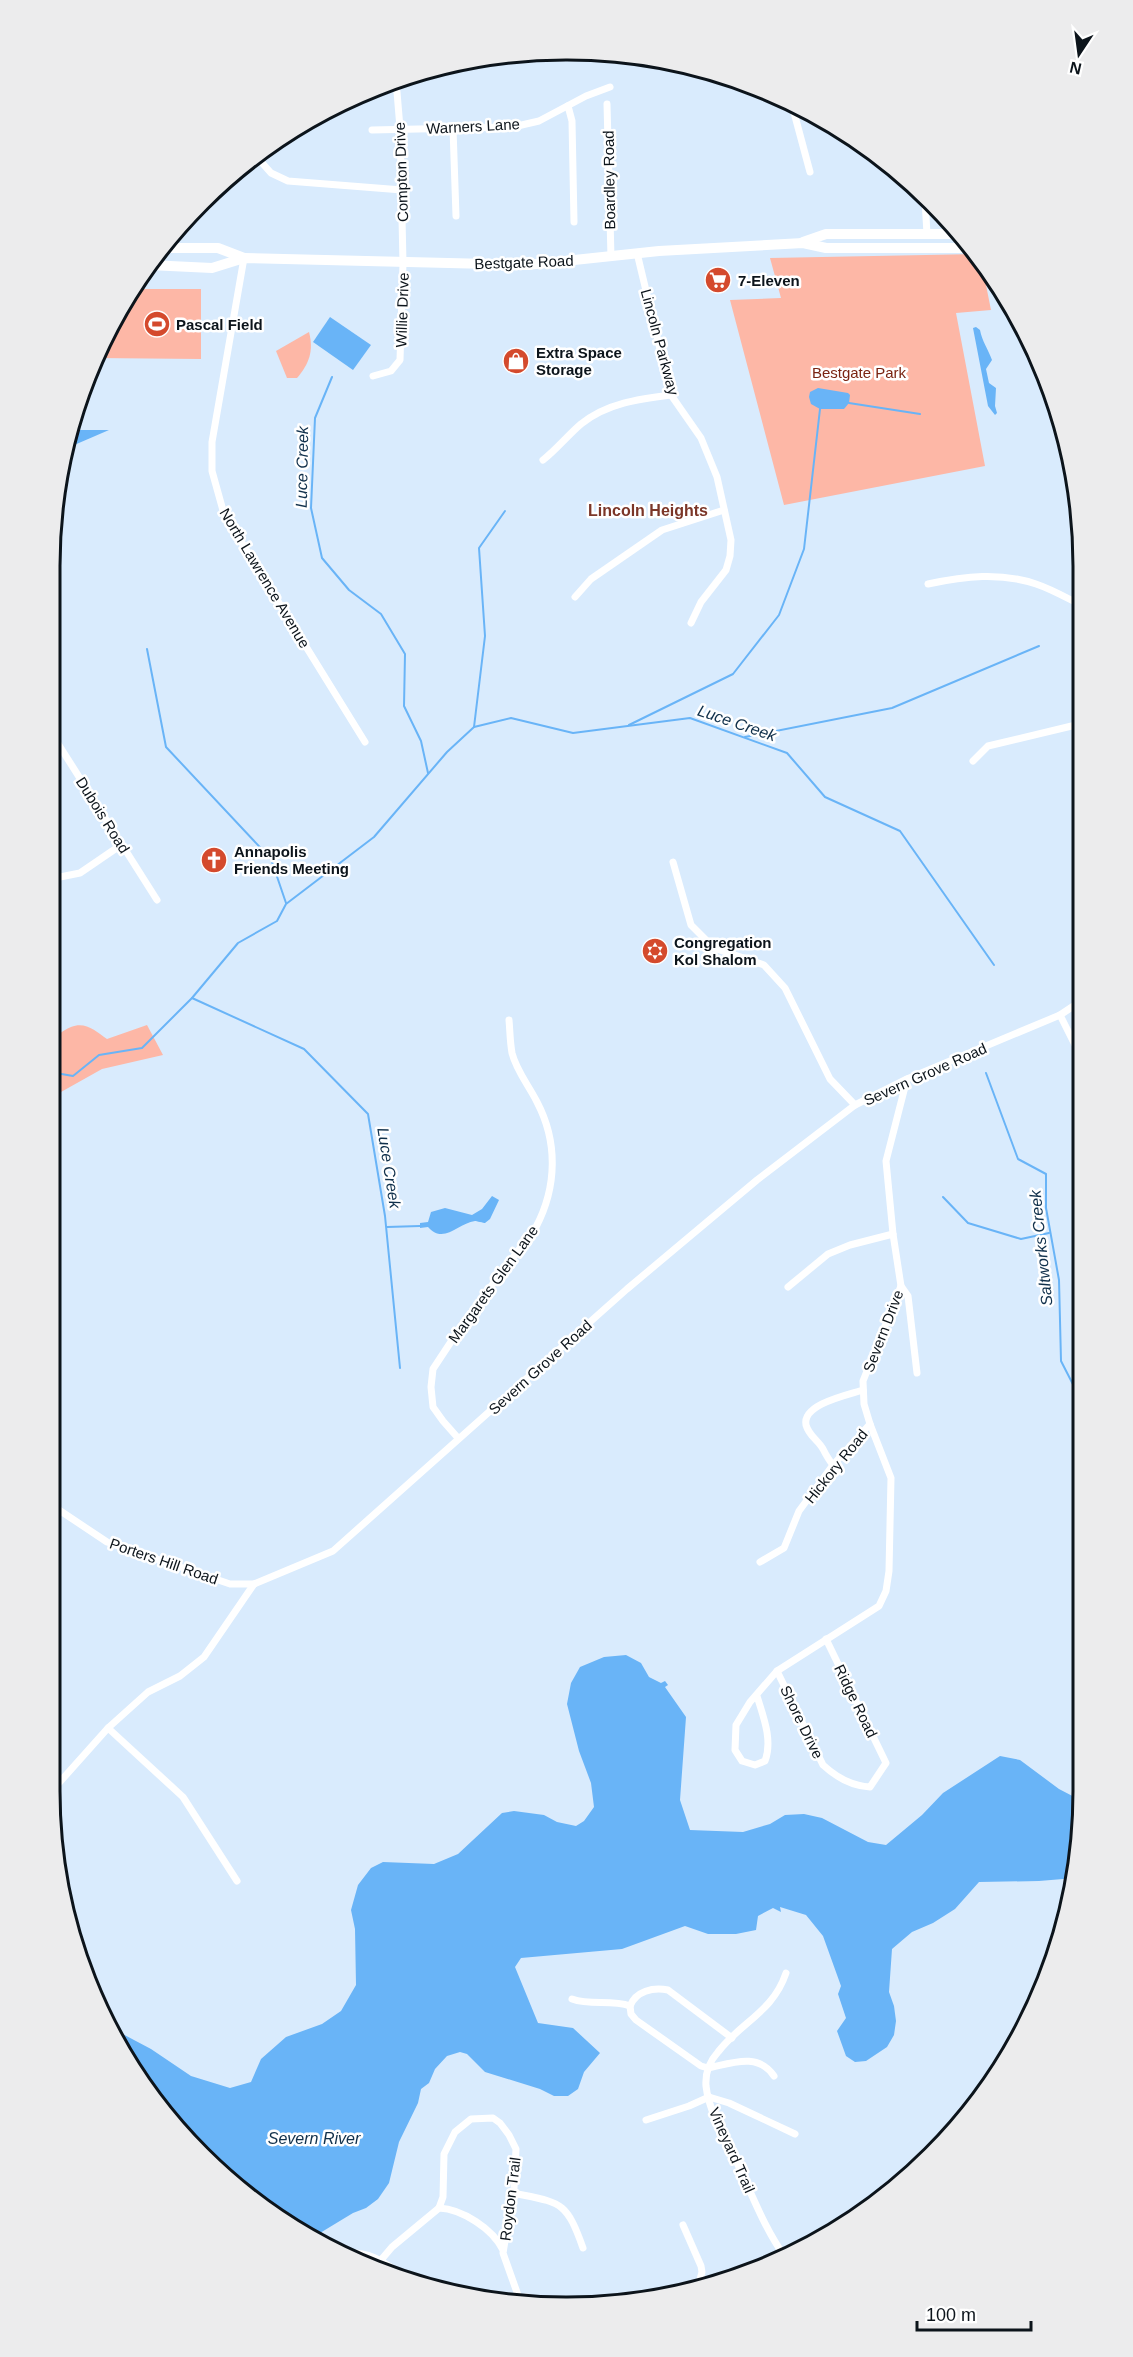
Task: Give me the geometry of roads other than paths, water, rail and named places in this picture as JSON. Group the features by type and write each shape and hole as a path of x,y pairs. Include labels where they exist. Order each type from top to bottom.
{"main road":[{"name":"Bestgate Road","path":"803,243 826,234 948,234"},
{"name":"Bestgate Road","path":"159,266 212,268 244,258 527,265 746,244 803,243 826,248 960,248"},
{"name":"Bestgate Road","path":"173,248 218,248 244,258"}],"street":[{"name":"Warners Lane","path":"372,130 513,127 539,121 610,87"},
{"name":"Compton Drive","path":"397,90 400,128 403,263"},
{"name":"Boardley Road","path":"607,104 611,257"},
{"path":"568,106 572,121 574,222"},
{"path":"794,114 810,172"},
{"path":"453,128 456,216"},
{"path":"261,163 271,173 288,181 402,190"},
{"path":"926,209 927,234"},
{"name":"Lincoln Parkway","path":"637,253 671,395 701,438 717,477 731,540 726,570 701,602 691,623"},
{"name":"North Lawrence Avenue","path":"244,258 212,442 212,471 224,514 364,742"},
{"name":"Willie Drive","path":"373,376 391,371 400,360 403,263"},
{"path":"543,460 559,448 580,425 603,408 671,395"},
{"path":"575,597 591,579 662,530 724,510"},
{"path":"928,584 956,578 993,575 1036,584 1073,601"},
{"path":"973,760 988,746 1073,726"},
{"name":"Dubois Road","path":"60,747 157,900"},
{"path":"60,877 80,873 121,845"},
{"path":"673,862 691,925 714,948 764,965 784,988 830,1078 855,1105"},
{"name":"Severn Grove Road","path":"254,1584 333,1551 410,1485 458,1438 634,1283 757,1180 855,1105 907,1079 1060,1014 1073,1006"},
{"path":"1060,1014 1073,1040"},
{"name":"Margarets Glen Lane","path":"458,1438 442,1422 433,1407 431,1387 433,1369 464,1322 536,1227 542,1215 552,1176 551,1139 539,1105 512,1054 509,1020"},
{"name":"Severn Drive","path":"757,1696 766,1730 768,1754 765,1761 755,1765 742,1761 735,1750 736,1725 742,1713 777,1671 879,1606 886,1591 889,1571 891,1478 864,1404 863,1381 902,1286 893,1234 886,1161 907,1079"},
{"path":"788,1287 828,1254 850,1245 893,1234"},
{"path":"902,1286 908,1296 917,1373"},
{"path":"833,1465 812,1437 806,1418 811,1410 820,1405 863,1390"},
{"name":"Hickory Road","path":"760,1562 784,1548 799,1511 833,1465 870,1424"},
{"name":"Porters Hill Road","path":"60,1511 107,1542 230,1584 254,1584"},
{"path":"60,1782 108,1728 148,1692 180,1676 204,1657 254,1584"},
{"name":"Ridge Road","path":"826,1639 886,1763"},
{"name":"Shore Drive","path":"777,1671 823,1765 835,1776 860,1786 870,1787 886,1763"},
{"path":"108,1728 183,1797 237,1881"},
{"path":"708,2067 717,2052 770,2004 780,1989 786,1973"},
{"path":"732,2038 668,1990 660,1989 640,1993 634,1997 630,2006 631,2014 636,2020 694,2062 708,2067 754,2061 765,2066 774,2076"},
{"path":"572,1999 584,2002 619,2002 630,2006"},
{"name":"Vineyard Trail","path":"708,2067 706,2079 709,2097 759,2211 781,2249"},
{"path":"646,2120 709,2097 729,2103 795,2134"},
{"name":"Roydon Trail","path":"439,2208 443,2198 442,2163 447,2144 471,2119 497,2120 515,2144 513,2193 503,2250 516,2294"},
{"path":"513,2193 542,2199 562,2207 573,2218 583,2247"},
{"path":"381,2260 392,2247 439,2208 460,2214 485,2229 494,2236 503,2250"},
{"path":"683,2225 701,2266 700,2279"},
{"path":"361,2253 366,2253 384,2262"}],"water":[{"path":"330,317 371,345 353,370 313,342"},
{"path":"973,328 980,330 992,360 986,369 989,383 996,388 997,413 995,415 988,406"},
{"path":"818,388 848,393 849,403 844,409 820,409 811,404 809,397 810,392"},
{"path":"79,430 109,430 75,445"},
{"path":"492,1196 499,1200 490,1219 485,1223 475,1221 445,1234 434,1232 428,1227 420,1228 420,1223 428,1222 431,1212 445,1208 472,1215 482,1209"},
{"name":"Severn River","path":"626,1655 641,1663 649,1677 661,1683 665,1681 668,1685 665,1687 686,1717 680,1800 690,1830 743,1832 770,1824 785,1815 804,1814 822,1818 868,1842 886,1845 922,1815 943,1793 1000,1756 1020,1760 1059,1789 1073,1796 1069,1857 1065,1879 979,1882 955,1909 933,1923 912,1932 892,1949 889,1992 896,2021 894,2035 887,2047 866,2061 855,2062 846,2056 837,2031 846,2018 838,1994 841,1986 823,1936 806,1915 780,1907 781,1912 773,1908 758,1916 756,1930 736,1934 708,1934 685,1926 622,1949 521,1958 515,1967 538,2023 573,2028 600,2053 584,2072 578,2089 568,2096 554,2096 540,2089 485,2072 467,2054 460,2052 447,2056 435,2069 429,2083 421,2089 418,2103 399,2142 389,2183 378,2199 320,2233 285,2212 258,2192 208,2149 165,2099 145,2072 122,2034 151,2049 191,2076 230,2088 251,2082 261,2059 286,2037 322,2024 341,2011 356,1985 355,1929 351,1910 358,1885 371,1868 383,1862 434,1864 458,1854 502,1813 514,1811 544,1815 557,1822 576,1826 584,1821 594,1807 591,1783 579,1751 567,1704 571,1683 580,1667 604,1657"}],"waterway":[{"name":"Luce Creek","path":"332,377 315,418 311,508 322,558 349,590 381,614 405,654 404,706 421,741 428,773"},
{"path":"849,403 920,414"},
{"name":"Luce Creek","path":"629,725 733,674 779,615 804,549 820,409"},
{"path":"474,727 485,636 479,548 505,511"},
{"path":"745,737 892,708 1039,646"},
{"path":"147,649 166,747 271,859 286,903"},
{"name":"Luce Creek","path":"60,1074 73,1076 99,1055 142,1048 192,998 238,943 277,921 286,904 374,837 447,752 474,727 511,718 573,733 690,718 787,753 825,797 900,831 994,965"},
{"name":"Luce Creek","path":"192,998 304,1049 368,1114 385,1216 400,1368"},
{"name":"Saltworks Creek","path":"986,1073 1018,1159 1046,1174 1046,1208 1059,1280 1061,1361 1073,1384"},
{"path":"943,1197 968,1223 1021,1239 1049,1233"},
{"path":"387,1227 420,1226"}],"place":[{"name":"7-Eleven","path":"718,280"},
{"name":"Pascal Field","path":"157,324"},
{"name":"Extra Space Storage","path":"516,361"},
{"name":"Annapolis Friends Meeting","path":"214,860"},
{"name":"Congregation Kol Shalom","path":"655,951"}],"district":[{"name":"Lincoln Heights","path":"648,510"}],"park label":[{"name":"Bestgate Park","path":"859,372"}]}
